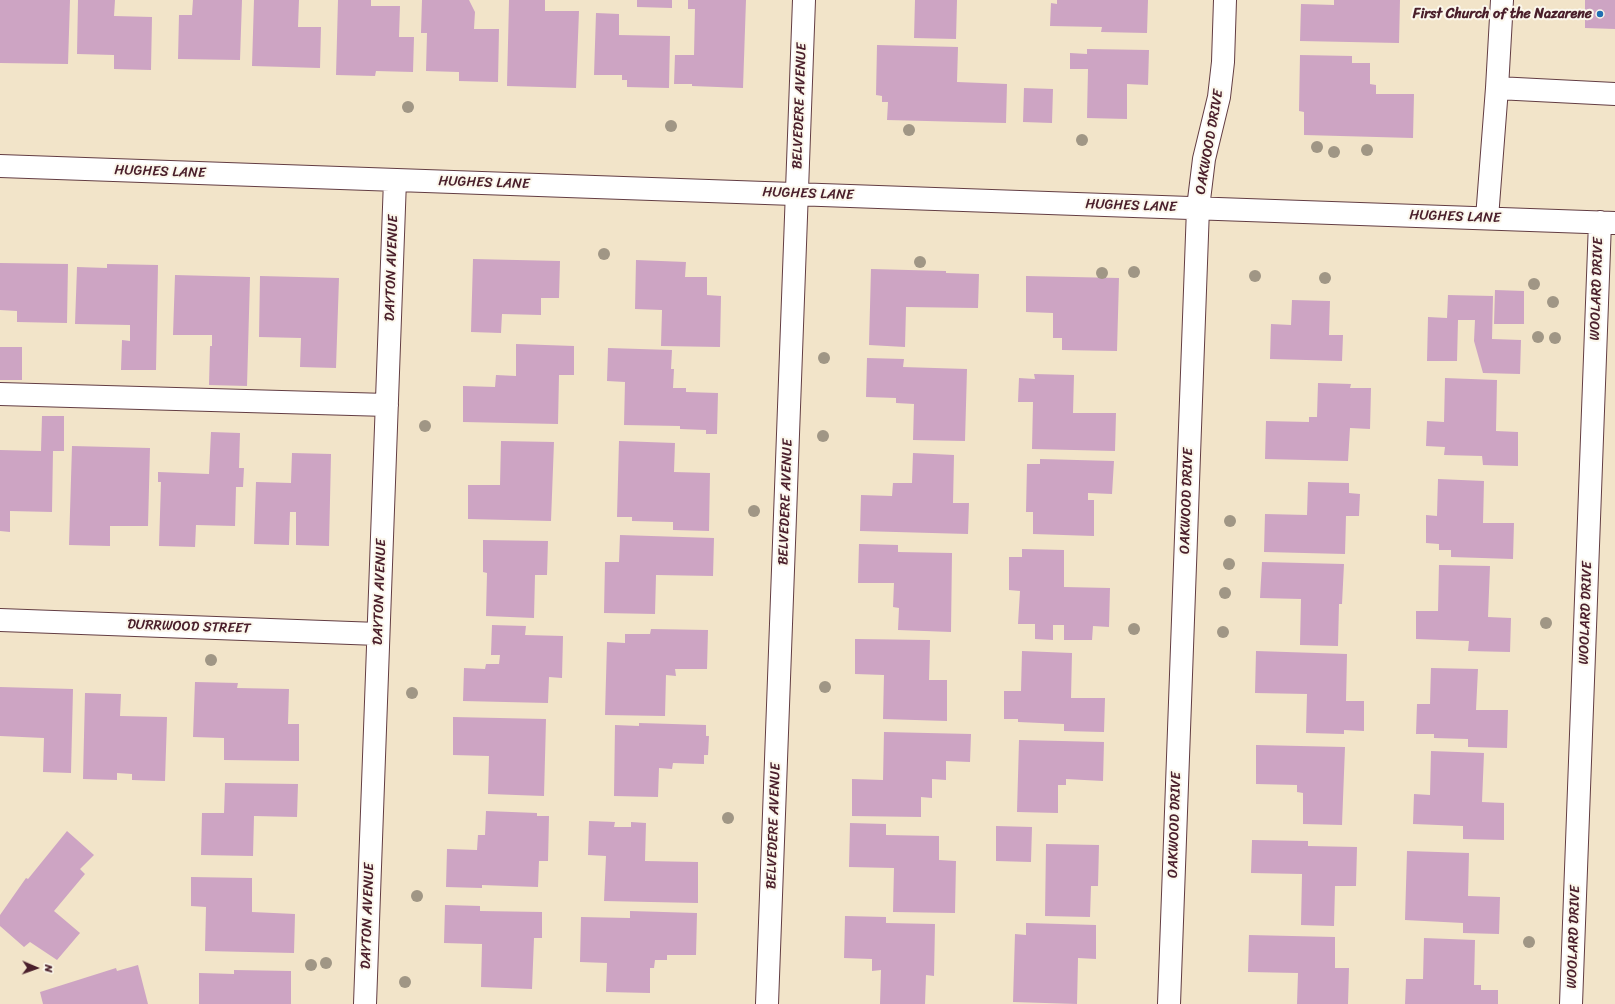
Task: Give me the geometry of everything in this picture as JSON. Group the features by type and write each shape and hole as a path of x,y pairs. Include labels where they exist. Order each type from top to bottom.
{"street":[{"name":"BELVEDERE AVENUE","path":"767,1004 804,0"},
{"name":"OAKWOOD DRIVE","path":"1169,1004 1198,208 1204,159 1219,97 1223,62 1225,0"},
{"path":"1487,218 1502,0"},
{"path":"1497,88 1615,94"},
{"name":"HUGHES LANE","path":"0,166 1607,223"},
{"name":"DAYTON AVENUE","path":"365,1004 395,180"},
{"name":"WOOLARD DRIVE","path":"1571,1004 1607,223"},
{"path":"0,394 387,405"},
{"name":"DURRWOOD STREET","path":"0,620 378,634"}],"building":[{"path":"0,0 70,0 68,64 0,63"},
{"path":"78,0 115,0 114,16 152,17 151,70 114,69 114,55 77,54"},
{"path":"193,0 242,0 240,60 178,59 179,15 192,15"},
{"path":"254,0 299,0 298,27 321,27 320,68 252,66"},
{"path":"338,0 371,0 371,6 400,6 399,37 414,37 413,72 376,71 375,76 336,75"},
{"path":"422,0 469,0 475,12 474,29 499,29 498,82 459,81 459,72 426,71 427,33 421,33"},
{"path":"509,0 545,0 545,11 579,11 576,88 507,86"},
{"path":"637,0 672,0 672,8 637,7"},
{"path":"688,0 746,0 743,88 674,84 675,55 694,55 695,9 688,9"},
{"path":"915,0 957,0 956,39 914,38"},
{"path":"1057,0 1148,0 1147,33 1101,32 1102,27 1050,26 1051,3 1057,4"},
{"path":"1334,0 1400,0 1399,43 1300,41 1301,4 1334,5"},
{"name":"First Church of the Nazarene","path":"1585,0 1615,0 1615,29 1585,28"},
{"path":"596,13 619,14 619,35 670,36 669,88 627,87 627,80 622,80 622,75 594,75"},
{"path":"877,45 958,47 957,82 1007,84 1006,123 887,120 888,102 882,102 882,96 876,95"},
{"path":"1087,49 1149,50 1148,85 1127,84 1127,119 1087,118 1088,69 1070,69 1070,53 1087,54"},
{"path":"1300,55 1352,56 1352,63 1370,63 1370,84 1376,85 1376,94 1414,94 1413,138 1304,135 1304,112 1299,111"},
{"path":"1024,88 1053,89 1052,123 1023,122"},
{"path":"473,259 560,261 559,298 541,298 541,315 502,314 501,333 471,332"},
{"path":"636,260 686,262 685,277 707,277 707,295 721,296 720,347 661,346 662,310 635,309"},
{"path":"0,263 68,264 67,323 17,322 17,311 0,310"},
{"path":"107,264 158,265 156,370 121,370 122,340 130,341 130,325 75,324 77,267 107,268"},
{"path":"871,269 946,271 946,273 979,274 978,308 906,307 905,347 869,345"},
{"path":"175,275 250,277 247,386 209,385 210,346 212,346 212,335 173,335"},
{"path":"260,276 339,278 336,368 300,367 301,338 259,337"},
{"path":"1026,276 1119,278 1117,351 1062,350 1062,338 1053,338 1053,313 1026,312"},
{"path":"1495,290 1524,291 1524,324 1494,324"},
{"path":"1448,295 1493,296 1492,339 1521,340 1520,374 1483,373 1474,341 1475,320 1458,320 1457,361 1427,361 1428,317 1447,318"},
{"path":"1292,300 1330,301 1329,335 1343,335 1342,361 1270,359 1271,324 1291,325"},
{"path":"516,344 574,346 574,375 559,375 558,424 463,422 463,386 495,387 496,375 516,376"},
{"path":"0,347 22,347 22,380 0,380"},
{"path":"608,348 672,350 671,369 674,369 673,388 686,388 686,392 718,393 717,434 706,434 706,430 680,429 680,426 624,425 625,382 607,381"},
{"path":"867,358 904,359 903,367 967,369 965,441 913,440 914,404 896,403 896,398 866,397"},
{"path":"1034,374 1074,375 1073,413 1116,413 1115,451 1032,449 1033,402 1018,402 1019,378 1035,379"},
{"path":"1445,378 1497,380 1496,431 1518,432 1518,466 1483,465 1482,456 1444,455 1445,447 1426,446 1427,421 1444,422"},
{"path":"1318,383 1351,384 1350,388 1371,388 1370,429 1350,428 1348,461 1265,459 1266,421 1309,422 1309,417 1317,417"},
{"path":"42,416 64,416 64,451 53,451 52,512 10,511 10,532 0,531 0,450 41,451"},
{"path":"211,432 240,433 239,468 244,468 243,487 236,487 235,526 196,525 195,547 159,546 161,482 158,482 158,472 209,474"},
{"path":"501,441 554,442 551,521 468,519 468,485 500,485"},
{"path":"619,441 675,443 674,472 710,473 709,531 673,530 673,522 632,521 632,517 617,517"},
{"path":"72,446 150,448 148,526 110,526 110,546 69,545"},
{"path":"292,453 331,454 329,546 296,545 296,512 290,512 289,545 254,544 256,482 291,483"},
{"path":"913,453 954,455 953,503 969,503 968,534 860,531 861,495 892,496 893,483 912,483"},
{"path":"1040,459 1114,461 1112,494 1088,493 1088,500 1094,500 1094,536 1033,534 1033,512 1026,512 1027,464 1040,464"},
{"path":"1438,479 1484,481 1483,523 1514,523 1513,559 1451,557 1451,550 1439,550 1439,544 1426,543 1426,515 1437,516"},
{"path":"1308,482 1349,483 1349,493 1360,494 1359,516 1346,516 1345,554 1264,552 1265,514 1307,515"},
{"path":"620,535 714,538 713,576 656,575 655,614 604,613 605,562 619,562"},
{"path":"483,540 548,541 547,575 535,575 534,618 486,616 487,573 483,572"},
{"path":"859,544 898,545 898,552 952,553 951,632 898,630 899,608 893,607 894,583 858,583"},
{"path":"1022,549 1064,550 1064,587 1110,588 1109,627 1093,626 1092,640 1064,640 1064,625 1053,625 1053,640 1035,639 1035,624 1018,624 1020,591 1009,590 1009,557 1022,557"},
{"path":"1262,562 1344,564 1342,604 1339,604 1338,646 1300,645 1301,599 1260,598"},
{"path":"1439,565 1490,566 1488,617 1511,618 1510,652 1468,651 1469,641 1416,639 1416,611 1438,611"},
{"path":"492,625 526,626 525,635 563,636 562,678 549,677 548,703 463,701 464,668 485,669 486,664 499,664 500,655 491,655"},
{"path":"651,629 708,630 707,669 675,669 676,676 666,675 665,716 605,715 607,642 625,643 625,634 650,634"},
{"path":"855,639 930,640 929,680 947,680 947,721 883,719 884,675 855,674"},
{"path":"1022,651 1072,653 1071,698 1105,698 1104,732 1064,731 1064,724 1018,722 1018,719 1004,719 1004,691 1021,691"},
{"path":"1256,651 1347,654 1346,701 1364,701 1364,731 1344,730 1344,734 1306,733 1307,694 1255,693"},
{"path":"1431,668 1478,669 1476,710 1508,710 1507,748 1468,747 1468,739 1434,738 1434,734 1416,734 1417,704 1430,704"},
{"path":"195,682 238,683 237,688 289,689 288,724 299,724 299,761 224,760 224,738 193,737"},
{"path":"0,687 73,689 71,773 43,772 44,738 0,736"},
{"path":"85,693 121,694 120,716 167,717 165,781 132,780 132,774 117,773 117,780 83,779"},
{"path":"453,717 546,719 544,796 488,794 489,756 453,755"},
{"path":"639,723 706,725 706,736 709,736 708,755 704,755 704,764 673,763 672,769 659,768 658,797 614,796 615,725 639,726"},
{"path":"884,732 971,734 970,762 946,761 946,780 932,779 932,798 921,797 921,817 852,816 852,779 883,780"},
{"path":"1019,740 1104,742 1103,781 1066,779 1066,785 1058,785 1058,813 1017,812"},
{"path":"1256,745 1345,747 1342,825 1303,824 1303,793 1297,792 1297,785 1256,784"},
{"path":"1431,751 1484,753 1482,802 1504,803 1504,840 1463,839 1463,826 1413,824 1414,794 1430,795"},
{"path":"225,783 298,784 297,817 254,816 253,856 201,855 202,813 224,813"},
{"path":"486,811 537,813 537,816 549,816 548,861 539,861 538,887 482,885 482,888 446,887 447,849 477,850 478,835 485,835"},
{"path":"589,821 615,822 614,827 631,827 631,822 646,823 645,861 698,862 698,903 604,901 606,856 588,855"},
{"path":"850,823 886,824 886,835 939,836 939,860 956,861 955,913 893,912 894,868 849,867"},
{"path":"996,826 1032,827 1031,862 996,861"},
{"path":"67,831 94,855 80,869 85,874 54,911 80,933 57,960 30,942 24,947 0,926 0,915 26,878 28,879"},
{"path":"1252,840 1308,841 1308,846 1357,847 1356,886 1335,886 1334,926 1301,925 1302,874 1251,873"},
{"path":"1046,844 1099,845 1098,886 1091,886 1090,917 1045,916"},
{"path":"1407,851 1469,853 1468,896 1500,897 1499,934 1463,933 1463,923 1405,920"},
{"path":"191,877 252,878 252,912 295,914 294,953 205,951 206,907 191,906"},
{"path":"445,905 480,906 480,911 542,912 542,938 534,938 532,989 481,987 482,944 444,943"},
{"path":"630,911 697,913 696,955 667,955 667,960 655,960 654,968 650,968 650,993 606,992 607,963 580,962 581,917 630,918"},
{"path":"845,916 886,917 886,923 935,924 934,976 926,975 925,1004 880,1004 881,970 872,971 872,959 844,958"},
{"path":"1026,923 1096,925 1096,959 1078,958 1077,1004 1013,1002 1015,934 1026,935"},
{"path":"1249,935 1335,937 1335,968 1349,968 1348,1004 1297,1004 1298,973 1248,972"},
{"path":"1424,938 1475,940 1474,985 1481,985 1481,990 1498,990 1498,1004 1405,1004 1406,979 1423,979"},
{"path":"138,965 148,1004 43,1004 40,992 116,968 117,971"},
{"path":"234,970 291,971 291,1004 199,1004 199,973 234,974"}],"place":[{"name":"First Church of the Nazarene","path":"1600,14"}]}
